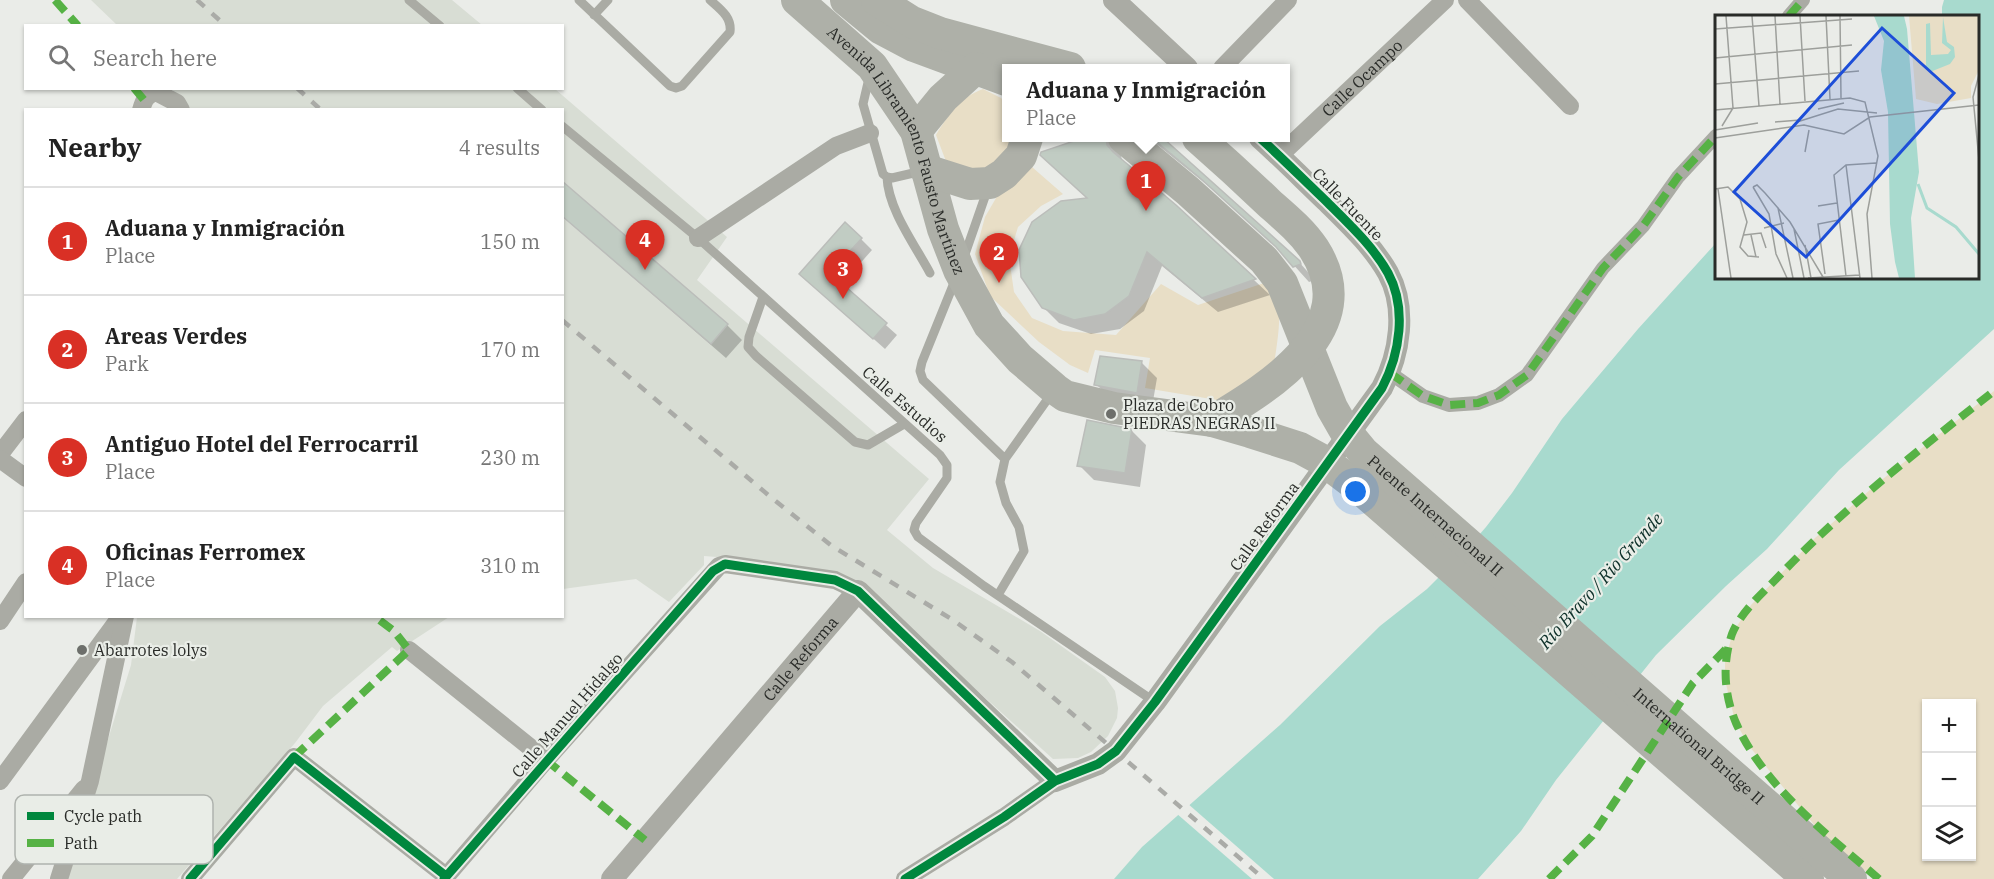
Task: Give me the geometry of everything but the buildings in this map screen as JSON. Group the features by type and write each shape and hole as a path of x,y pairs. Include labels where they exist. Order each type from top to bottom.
{"highway":[{"name":"Avenida Libramiento Fausto Martínez","path":"797,0 872,66 916,132 943,229 944,272 1020,359 1065,396 1114,408 1212,421 1300,448"},
{"name":"Avenida Libramiento Fausto Martínez","path":"846,0 880,28 914,46 1002,78"},
{"path":"877,0 912,22 940,33 1052,64"},
{"path":"916,132 943,98 976,68"},
{"path":"926,170 970,184 990,183 1004,174 1021,156 1026,142"},
{"path":"1129,142 1188,191 1264,260 1282,283 1307,348"},
{"path":"1202,142 1296,228 1313,247 1323,265 1329,284 1327,315 1307,348 1284,373 1257,394 1212,421"},
{"name":"Puente Internacional II","path":"1307,348 1332,408 1344,429 1363,452 1538,624"},
{"name":"Puente Internacional II","path":"1300,448 1324,461 1538,624"},
{"name":"International Bridge II","path":"1538,624 1808,879"},
{"name":"International Bridge II","path":"1538,624 1851,879"}],"street":[{"path":"1114,0 1182,64"},
{"name":"Calle Ocampo","path":"1279,156 1445,0"},
{"path":"1467,0 1570,106"},
{"path":"1790,15 1803,0"},
{"path":"1227,64 1283,2"},
{"path":"142,105 149,94 156,92 177,103 180,108"},
{"path":"698,238 836,146 870,133"},
{"path":"1390,373 1423,396 1449,405 1478,403 1499,395 1527,375 1603,268 1643,226 1678,177 1715,137"},
{"name":"Calle Fuente","path":"1264,142 1367,243 1389,274 1398,303"},
{"name":"Calle Reforma","path":"1055,781 1091,768 1116,751 1155,702 1382,388 1390,373 1400,332 1398,303"},
{"path":"0,454 24,423"},
{"path":"0,459 24,476"},
{"name":"Calle Manuel Hidalgo","path":"445,877 713,571 724,564 835,580 858,591"},
{"path":"0,621 24,585"},
{"path":"858,591 1055,781 905,879"},
{"name":"Calle Reforma","path":"612,879 858,591"},
{"path":"0,781 122,618"},
{"path":"86,795 123,618"},
{"path":"409,650 546,760"},
{"path":"213,852 294,757 445,877"},
{"path":"79,795 90,781"},
{"path":"12,879 24,864"},
{"path":"59,879 64,864"},
{"path":"190,879 203,864"}],"lane":[{"path":"409,0 438,24"},
{"path":"579,0 670,86 676,88 682,86 730,32 731,25 728,16 710,0"},
{"path":"594,15 608,0"},
{"path":"872,66 863,98 870,133 883,174 887,177 887,191 892,204 944,272"},
{"path":"519,90 540,108"},
{"name":"Calle Estudios","path":"564,128 698,238 940,455 947,465 947,478 916,523 914,531 918,537 998,595 1155,702"},
{"path":"887,177 926,170"},
{"path":"990,183 944,272 920,371 923,380 1005,459"},
{"path":"763,297 749,337 748,346 756,356 855,442 868,445 904,424"},
{"path":"998,595 1024,551 1019,527 1006,503 1000,482 1005,459 1055,389"}],"shaded area":[{"path":"91,0 452,0 481,24 116,24"},
{"path":"983,89 1002,99 1002,142 1013,142 996,165 980,170 947,164 936,135 961,102"},
{"path":"173,90 556,90 727,237 697,280 929,479 887,530 933,568 1040,631 1105,677 1115,691 1118,708 1117,718 1108,736 1091,752 1078,758 1053,759 867,591 768,561 704,556 704,565 669,602 636,579 564,589 564,108 185,108"},
{"path":"1032,167 1063,194 1041,206 1018,227 1009,257 1014,292 1032,318 1063,331 1116,335 1161,284 1198,305 1270,281 1275,289 1279,310 1274,365 1217,400 1145,388 1150,358 1095,350 1088,373 1070,365 1039,342 990,296 975,254 985,217 1003,186"},
{"path":"1994,391 1994,879 1875,879 1821,833 1749,746 1735,721 1725,680 1725,661 1733,632 1751,605 1815,538 1879,482"},
{"path":"137,618 447,618 397,651 392,647 323,706 295,743 213,838 213,795 91,795 131,665"},
{"path":"70,864 190,864 177,879 65,879"}],"water":[{"name":"Río Bravo / Rio Grande","path":"1944,0 1994,0 1994,329 1839,470 1767,549 1656,655 1556,780 1521,831 1478,879 1114,879 1142,847 1280,725 1380,626 1427,589 1465,551 1512,493 1562,419 1638,329 1715,244 1715,279 1979,279 1979,15 1942,15"}],"pier":[{"path":"1187,803 1274,879 1252,879 1176,813"}],"railway":[{"path":"197,0 224,24"},
{"path":"299,90 319,108"},
{"path":"564,322 773,499 832,546 953,620 1012,662 1264,879"}],"marked path":[{"path":"55,0 76,24"},
{"path":"1790,15 1803,0"},
{"path":"136,90 144,100"},
{"path":"1390,373 1423,396 1449,405 1478,403 1499,395 1527,375 1603,268 1643,226 1678,177 1715,137"},
{"path":"1879,879 1819,827 1780,789 1748,747 1736,723 1729,701 1726,679 1729,645 1736,626 1747,610 1831,525 1884,479 1994,391"},
{"path":"294,757 409,650 394,631 377,618"},
{"path":"1549,879 1592,836 1693,683 1727,648"},
{"path":"546,760 645,840"}],"cycle path":[{"path":"905,879 1004,817 1055,781 1098,764 1116,751 1155,702 1382,388 1393,361 1399,331 1398,301 1388,273 1368,244 1351,226 1264,142"},
{"path":"444,879 713,571 725,564 835,580 858,591 1055,781"},
{"path":"213,852 294,757 446,876"},
{"path":"190,879 203,864"}],"place":[{"name":"Aduana y Inmigración","path":"1146,211"},
{"name":"Oficinas Ferromex","path":"645,270"},
{"name":"Areas Verdes","path":"999,283"},
{"name":"Antiguo Hotel del Ferrocarril","path":"843,299"},
{"name":"Plaza de Cobro PIEDRAS NEGRAS II","path":"1111,414"},
{"name":"Abarrotes lolys","path":"82,650"}]}
